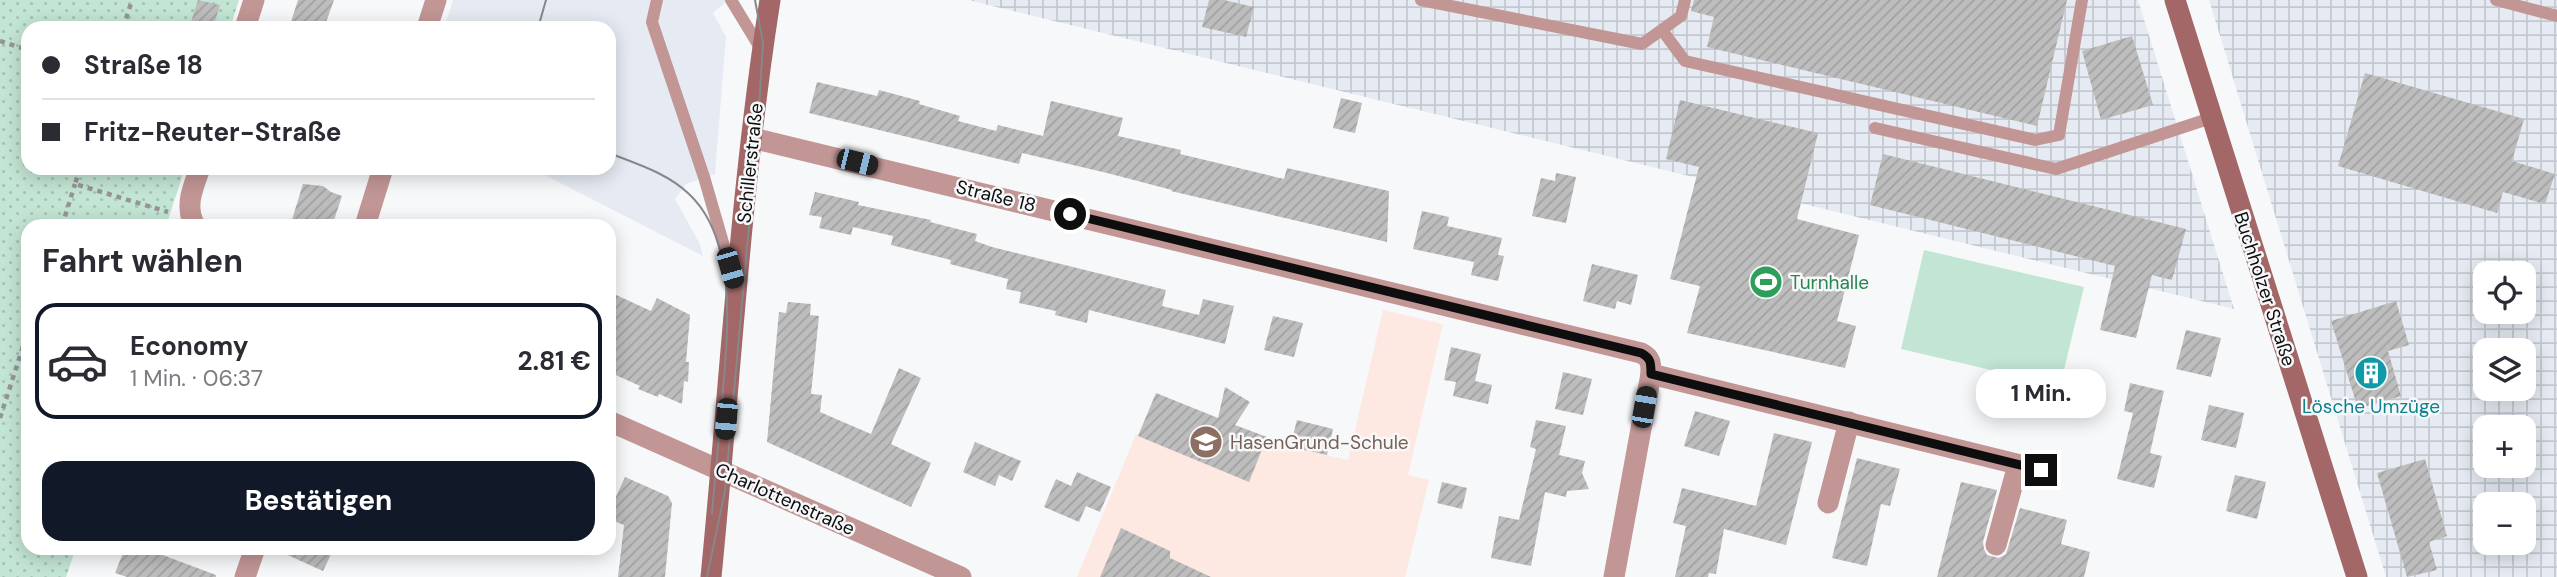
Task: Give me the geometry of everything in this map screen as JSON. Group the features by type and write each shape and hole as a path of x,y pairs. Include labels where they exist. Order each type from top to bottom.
{"street":[{"path":"247,21 254,0"},
{"path":"429,21 436,0"},
{"name":"Schillerstraße","path":"712,577 736,290 770,0"},
{"name":"Buchholzer Straße","path":"2175,0 2357,577"},
{"name":"Straße 18","path":"752,138 1641,353 1649,365 1849,422 2041,470"},
{"path":"193,219 189,200 198,175"},
{"path":"367,219 381,175"},
{"path":"1614,577 1649,365"},
{"path":"1828,503 1849,422"},
{"name":"Charlottenstraße","path":"616,424 961,577"},
{"path":"1996,545 2018,465"},
{"path":"245,577 253,555"}],"lane":[{"path":"657,0 652,22 704,177 736,290"},
{"path":"730,0 762,51"},
{"path":"1420,0 1642,44 1681,16 1685,0"},
{"path":"1662,30 1685,61 2035,140 2059,135 2082,0"},
{"path":"2496,0 2557,16"},
{"path":"1875,128 2056,169 2211,118"}],"path":[{"path":"125,21 132,0"},
{"path":"0,41 21,48"},
{"path":"64,219 78,175"},
{"path":"75,184 182,219"},
{"path":"0,418 21,353"}],"shaded area":[{"path":"453,0 728,0 713,13 726,37 715,174 686,184 675,199 700,244 703,256 545,175 616,175 616,21 446,21"},
{"path":"968,0 2138,0 2234,309"},
{"path":"2209,0 2557,0 2557,577 2386,577"},
{"name":"HasenGrund-Schule","path":"1383,310 1443,324 1408,475 1429,480 1405,577 1077,577 1136,434 1138,435 1156,393 1290,447 1348,460"}],"green space":[{"path":"0,0 239,0 232,21 21,21 21,175 183,175 168,219 21,219 21,555 74,555 66,577 0,577"},
{"path":"1924,250 2084,287 2060,386 1901,349"}],"building":[{"path":"198,0 220,5 215,21 191,21"},
{"path":"298,0 334,0 326,21 291,21"},
{"path":"1209,0 1224,0 1254,7 1246,37 1202,27"},
{"path":"1694,0 2067,0 2037,126 1707,47 1714,17 1691,11"},
{"path":"2132,36 2153,105 2101,120 2082,51"},
{"path":"2365,73 2524,119 2512,161 2555,174 2545,204 2503,192 2497,213 2338,166"},
{"path":"817,82 877,96 879,90 960,116 958,121 996,131 998,125 1043,136 1051,101 1123,118 1118,136 1181,150 1180,154 1284,179 1287,168 1389,191 1387,242 1022,153 1019,164 809,113"},
{"path":"1341,98 1362,103 1355,133 1333,128"},
{"name":"Turnhalle","path":"1680,100 1818,133 1797,219 1859,235 1837,321 1856,326 1845,368 1687,333 1700,286 1670,279 1699,167 1666,159"},
{"path":"1883,154 2186,229 2172,280 2152,275 2136,338 2100,330 2115,266 1870,205"},
{"path":"1556,173 1576,177 1566,223 1532,216 1541,178 1555,181"},
{"path":"303,184 323,186 342,196 334,219 292,219"},
{"path":"815,192 977,234 975,241 992,247 1166,290 1162,306 1199,315 1203,299 1234,306 1225,344 1089,310 1087,323 1055,315 1056,311 1019,303 1021,292 1006,289 1008,279 950,264 951,260 891,245 893,236 853,227 851,235 819,228 822,217 809,215"},
{"path":"1422,211 1449,217 1447,226 1502,238 1498,255 1504,256 1498,281 1471,275 1474,262 1413,249"},
{"path":"1592,264 1638,275 1631,305 1617,301 1615,309 1583,301"},
{"path":"616,295 651,311 657,298 690,315 686,362 689,362 688,382 684,381 682,404 638,389 640,386 616,375"},
{"name":"Lösche Umzüge","path":"2396,301 2409,345 2388,351 2401,396 2358,409 2331,321"},
{"path":"788,302 811,304 810,315 819,316 811,394 822,395 820,412 871,434 899,368 921,378 891,444 931,463 911,507 767,442 779,312 786,313"},
{"path":"1273,316 1303,323 1294,357 1264,350"},
{"path":"2186,330 2221,338 2211,377 2176,369"},
{"path":"1451,347 1481,354 1475,381 1492,385 1488,404 1453,396 1456,382 1444,380"},
{"path":"1563,372 1592,379 1583,415 1555,409"},
{"path":"2130,383 2164,391 2150,453 2162,456 2154,488 2117,479 2133,413 2124,411"},
{"path":"1225,387 1250,402 1235,425 1267,437 1249,482 1138,436 1156,393 1218,418"},
{"path":"2209,405 2244,413 2236,448 2201,440"},
{"path":"1695,411 1730,421 1719,456 1684,446"},
{"path":"1297,420 1333,429 1327,455 1290,447"},
{"path":"1536,420 1566,426 1559,455 1585,461 1582,473 1589,489 1567,491 1566,497 1545,492 1531,566 1491,558 1499,516 1519,520 1536,449 1530,447"},
{"path":"1774,433 1812,442 1786,545 1724,529 1716,574 1709,573 1708,577 1675,577 1686,526 1673,523 1682,488 1756,506"},
{"path":"975,442 1021,461 1012,481 999,475 995,486 963,472"},
{"path":"1857,458 1900,469 1890,506 1881,504 1867,566 1832,558"},
{"path":"2425,459 2447,536 2429,542 2437,570 2407,577 2377,473"},
{"path":"1077,472 1111,487 1100,512 1086,506 1079,522 1044,507 1056,479 1071,486"},
{"path":"2235,475 2266,482 2257,519 2226,511"},
{"path":"625,477 668,496 672,503 665,577 618,577 624,525 616,522 616,497"},
{"path":"1442,482 1467,488 1462,509 1437,503"},
{"path":"1961,482 1997,490 1983,542 1987,555 1999,558 2006,554 2020,508 2067,520 2061,544 2090,552 2084,577 1937,577"},
{"path":"1121,528 1170,551 1170,558 1211,577 1100,577"},
{"path":"122,555 163,555 216,577 127,577 115,573"},
{"path":"288,555 331,555 323,571"}],"tram line":[{"path":"540,21 546,0"},
{"path":"707,577 725,491 757,138 763,43 755,0"},
{"path":"616,156 671,180 689,194 705,214 716,238 723,264 727,321 712,514"}],"place":[{"name":"Turnhalle","path":"1766,282"},
{"name":"Lösche Umzüge","path":"2371,373"},
{"name":"HasenGrund-Schule","path":"1206,442"}],"route":[{"path":"1070,214 1641,353 1651,361 1651,374 2041,470"}]}
